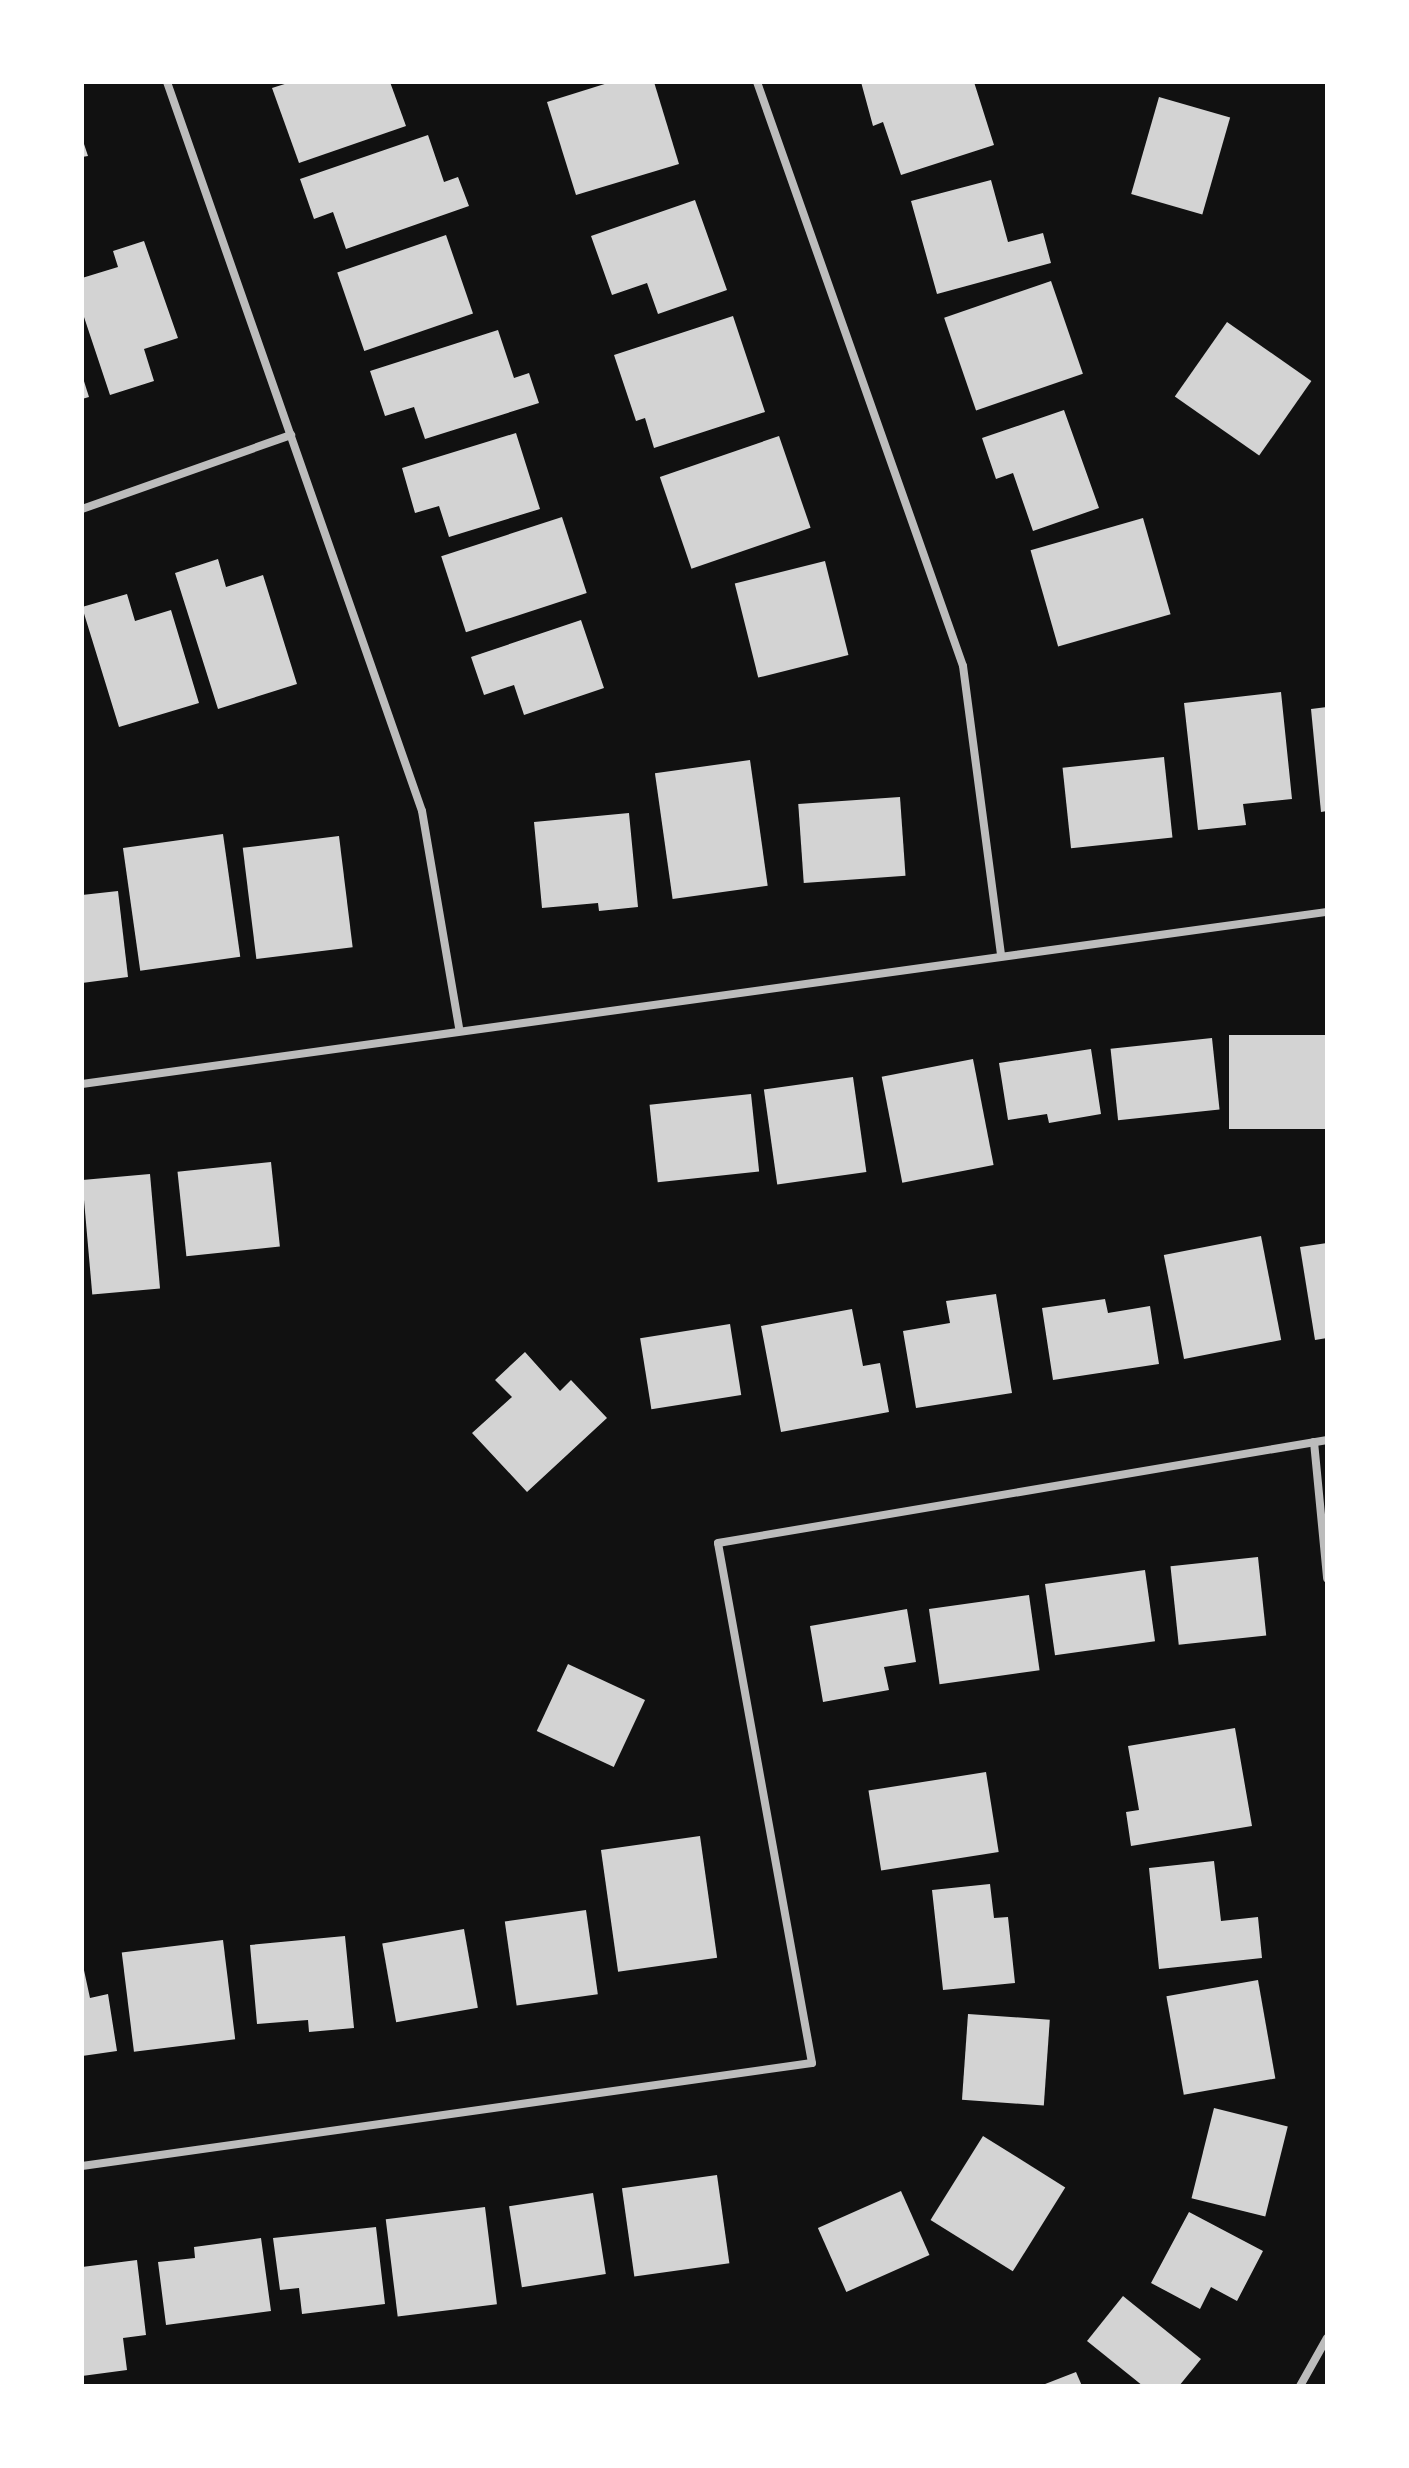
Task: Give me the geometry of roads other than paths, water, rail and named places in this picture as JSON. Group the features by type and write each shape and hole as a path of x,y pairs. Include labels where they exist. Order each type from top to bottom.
{"street":[{"path":"167,82 422,811 459,1028"},
{"path":"757,82 963,666 1001,954"},
{"path":"82,509 291,435"},
{"path":"82,1084 459,1028 1327,912"},
{"path":"82,2166 812,2063 718,1543 1327,1440"},
{"path":"1314,1442 1327,1578"},
{"path":"1300,2386 1327,2338"}]}
